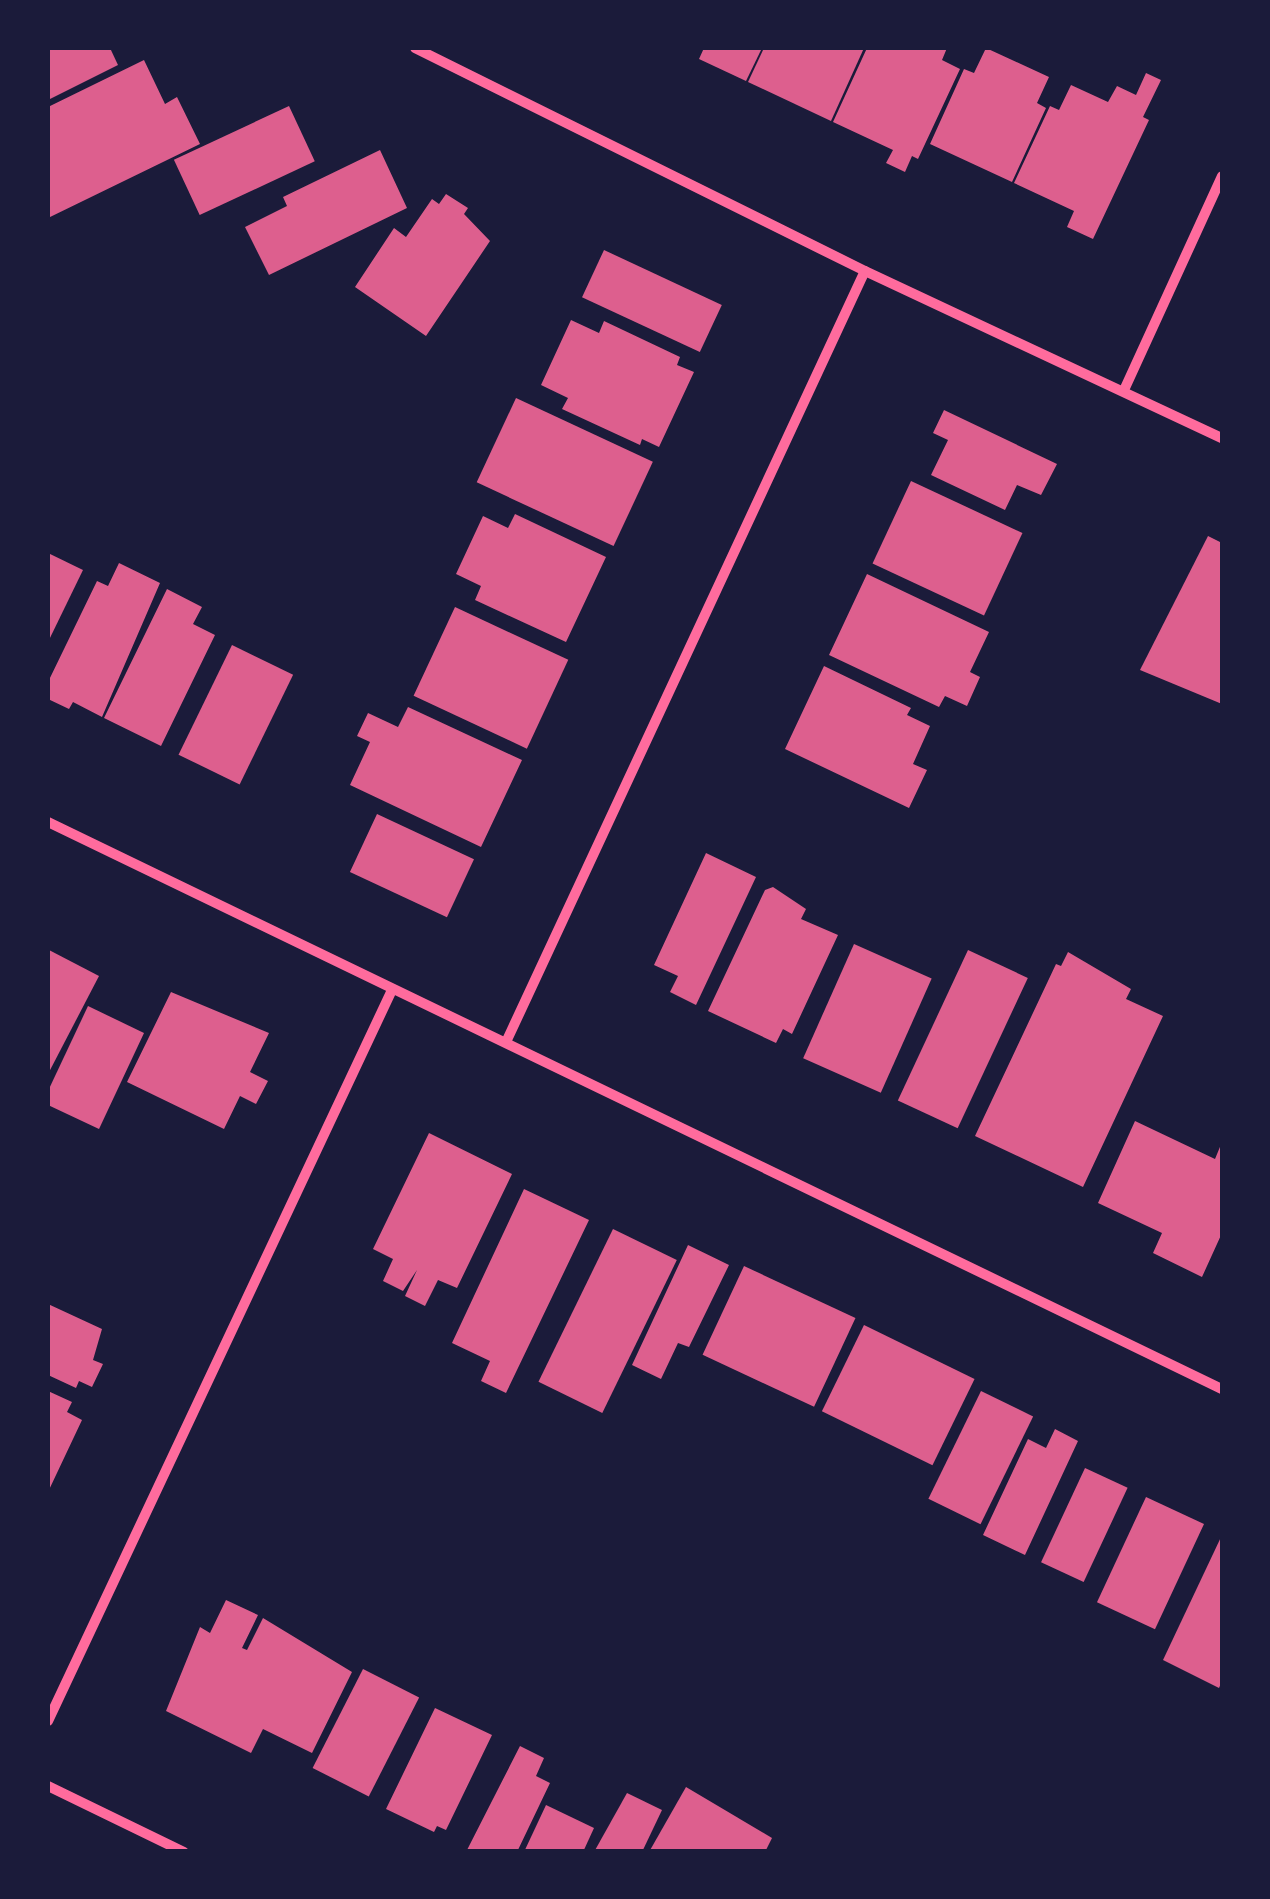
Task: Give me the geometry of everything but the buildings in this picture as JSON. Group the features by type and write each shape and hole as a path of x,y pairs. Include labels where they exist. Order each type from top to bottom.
{"street":[{"path":"415,48 865,271 1125,388 1222,438"},
{"path":"1125,388 1222,176"},
{"path":"507,1040 865,271"},
{"path":"48,822 392,990 507,1040 1222,1389"},
{"path":"48,1720 392,990"},
{"path":"48,1786 184,1852"}]}
